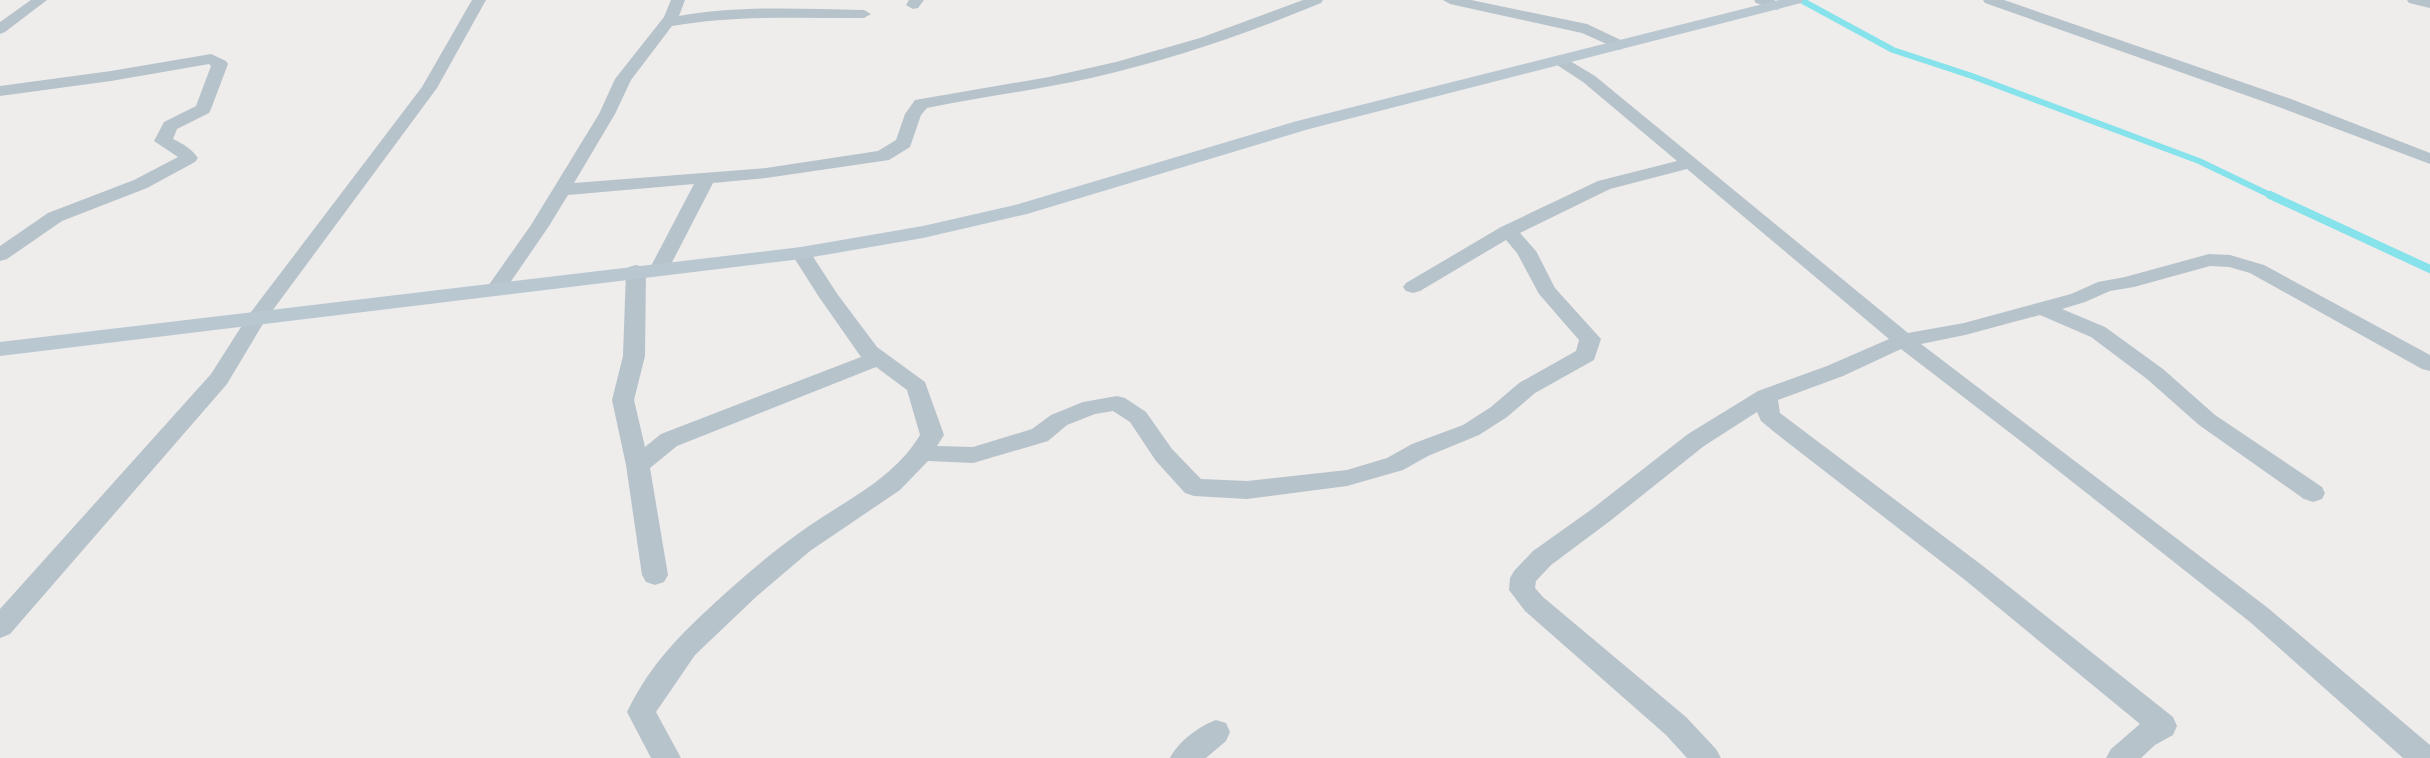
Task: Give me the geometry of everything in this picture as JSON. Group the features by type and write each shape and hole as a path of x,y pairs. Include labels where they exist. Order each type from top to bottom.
{"street":[{"path":"0,28 40,0"},
{"path":"0,627 219,379 255,320 429,88 479,0"},
{"path":"496,289 562,190 607,114 623,79 676,9 678,0"},
{"path":"562,190 766,174 883,156 904,143 913,114 921,104 1090,73 1156,56 1237,30 1316,0"},
{"path":"1450,0 1587,29 1620,45"},
{"path":"1990,0 2285,103 2430,158"},
{"path":"2414,0 2430,4"},
{"path":"0,349 255,320 660,268 801,253 923,232 1020,210 1303,125 1620,45 1780,2"},
{"path":"666,23 699,17 784,13 864,14"},
{"path":"0,90 112,76 211,59 220,64 202,109 170,126 163,141 180,149 189,158 174,168 148,180 54,218 0,255"},
{"path":"1560,60 1589,79 1904,340 2259,615 2424,758"},
{"path":"1413,287 1508,231 1604,185 1691,163"},
{"path":"660,268 706,179"},
{"path":"923,453 973,455 1040,435 1059,420 1091,407 1117,402 1138,417 1164,455 1194,487 1247,490 1347,478 1395,464 1420,450 1471,430 1499,412 1527,388 1586,355 1590,339 1546,290 1526,251 1508,231"},
{"path":"666,758 653,737 641,712 659,680 682,650 755,582 802,543 874,497 923,453 932,435 917,387 900,372 869,352 801,253"},
{"path":"1706,758 1676,726 1534,604 1522,590 1523,578 1542,558 1601,515 1696,440 1766,396 1835,371 1904,340 1965,329 2078,298 2105,286 2127,284 2209,260 2230,261 2257,269 2430,364"},
{"path":"636,271 634,356 623,400 638,465 655,575"},
{"path":"2042,308 2098,332 2155,374 2207,420 2313,493"},
{"path":"638,465 669,440 878,358"},
{"path":"1766,396 1769,416 1781,426 1899,513 2115,684 2163,726 2145,736 2121,758"},
{"path":"1185,758 1216,732"}],"waterway":[{"path":"1801,0 1893,50 1972,76 2199,161 2272,196"},
{"path":"2270,195 2430,269"}]}
